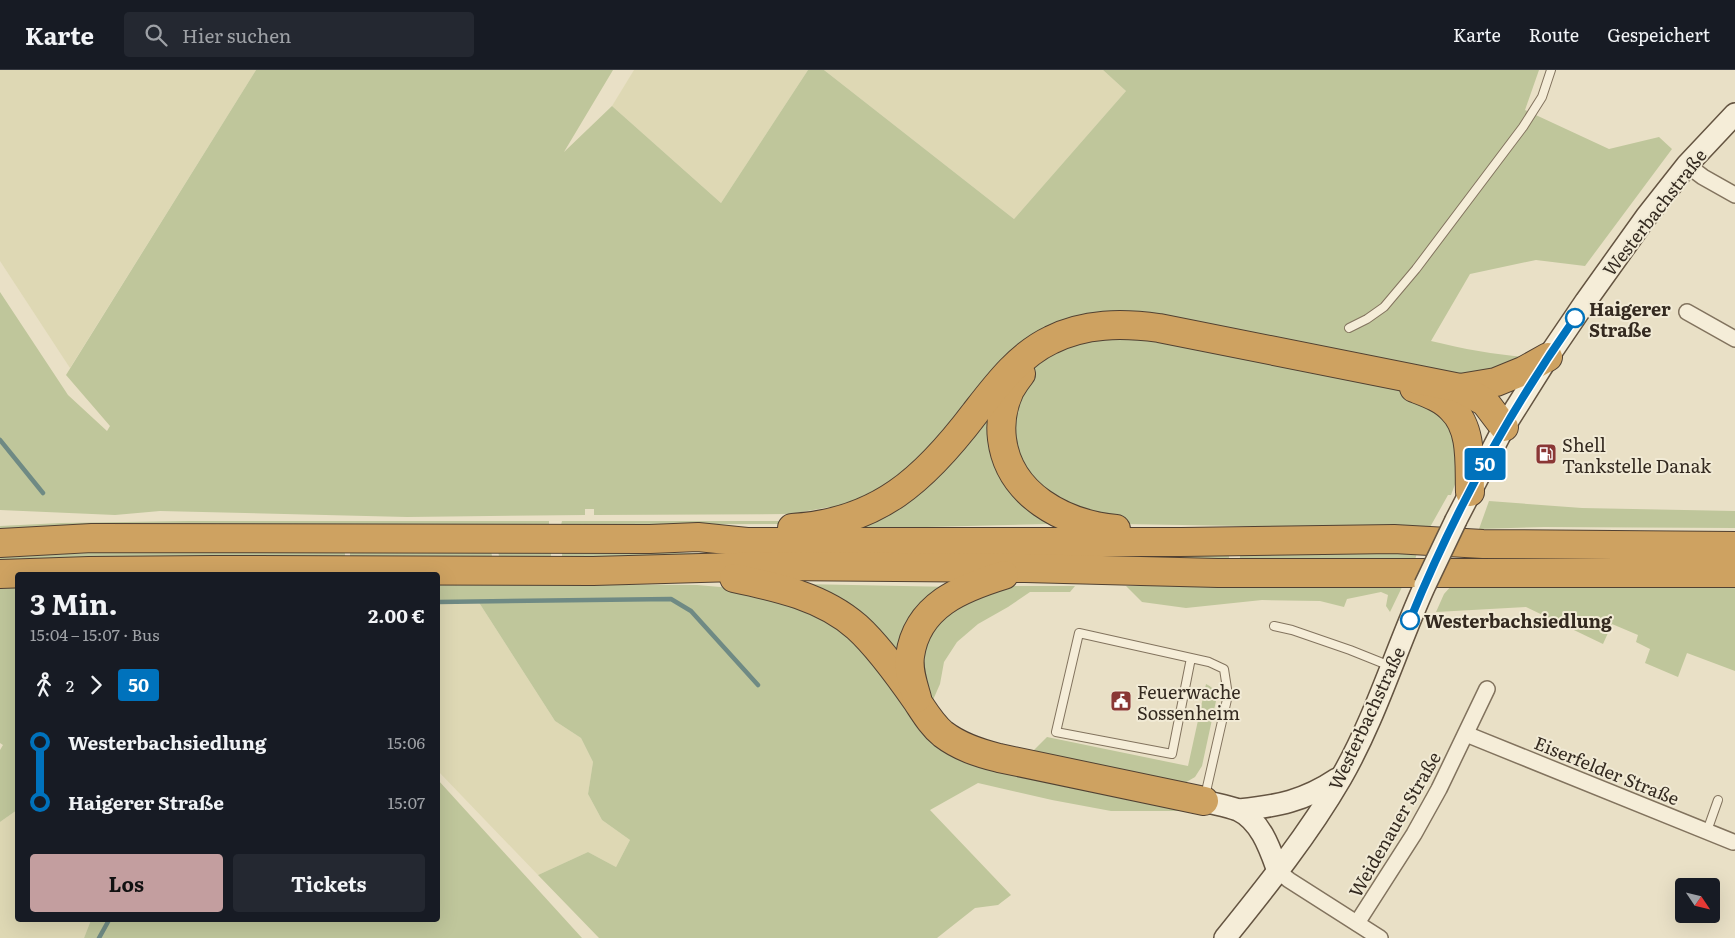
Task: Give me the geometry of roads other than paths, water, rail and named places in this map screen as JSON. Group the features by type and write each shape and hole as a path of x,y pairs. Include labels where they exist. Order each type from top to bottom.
{"highway":[{"path":"0,543 92,538 650,539 698,537 748,530 808,527 841,520 880,504 914,482 953,442 990,393 1014,367 1030,353 1050,340 1082,328 1116,325 1159,328 1456,398 1523,371 1548,357"},
{"path":"1181,542 1132,531 1080,523 1059,514 1041,503 1022,486 1009,468 1003,449 1001,429 1003,411 1010,390 1025,369 1046,351 1067,342 1092,335 1149,335 1414,387 1436,397 1485,402 1504,427"},
{"path":"1456,398 1469,450 1470,492"},
{"path":"698,537 757,542 1181,542 1394,539 1483,544 1735,546"},
{"path":"59,572 593,571 774,566 1025,568 1218,573 1735,573"},
{"path":"917,702 910,656 918,630 931,612 950,597 969,586 1025,568"},
{"path":"688,569 785,589 838,612 857,626 872,643 931,722 942,733 958,744 999,758 1204,800"},
{"path":"0,574 15,573"}],"main road":[{"name":"Westerbachstraße","path":"1225,938 1278,870 1342,777 1392,667 1422,593 1456,520 1504,427 1548,357 1642,222 1687,166 1735,114"},
{"path":"1204,800 1239,810 1284,804 1319,791 1342,777"},
{"path":"1239,810 1258,827 1271,851 1278,870"}],"street":[{"path":"1687,166 1735,195"},
{"path":"1687,312 1735,339"},
{"name":"Weidenauer Straße","path":"1357,923 1414,834 1439,789 1486,689"},
{"name":"Eiserfelder Straße","path":"1466,734 1733,842"},
{"path":"1278,870 1290,880 1380,938"}],"lane":[{"path":"1349,328 1367,319 1384,307 1416,269 1523,127 1542,97 1551,70"},
{"path":"1274,626 1292,630 1350,650 1392,667"},
{"path":"1191,658 1172,754 1056,732 1079,633 1209,662 1224,669 1228,694 1204,800"},
{"path":"1707,831 1718,800"}],"waterway":[{"path":"0,440 43,493"},
{"path":"440,602 671,599 691,611 758,685"},
{"path":"99,938 108,922"}],"place":[{"name":"Haigerer Straße","path":"1575,318"},
{"name":"Shell Tankstelle Danak","path":"1546,454"},
{"name":"Westerbachsiedlung","path":"1410,620"},
{"name":"Feuerwache Sossenheim","path":"1121,701"}]}
